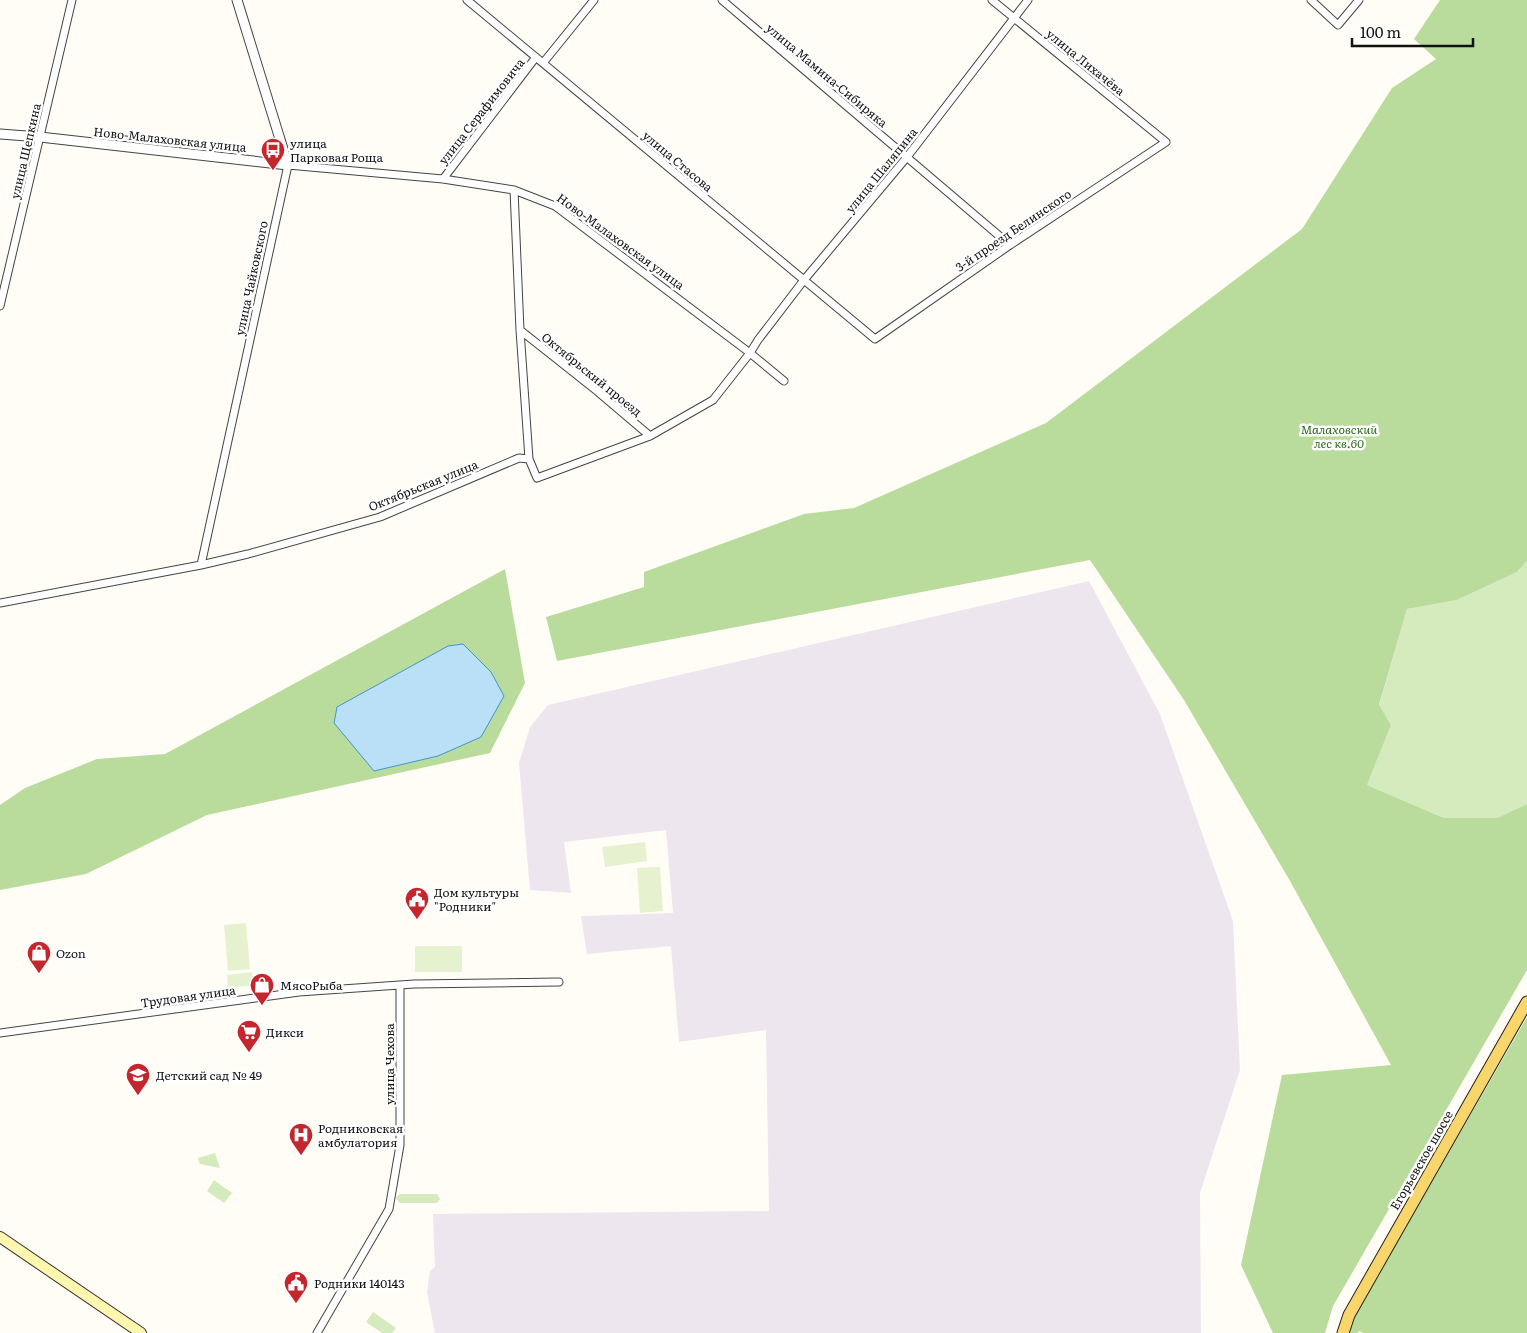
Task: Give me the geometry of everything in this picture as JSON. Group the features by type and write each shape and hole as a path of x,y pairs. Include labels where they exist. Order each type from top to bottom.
{"main road":[{"name":"Егорьевское шоссе","path":"1343,1333 1349,1315 1527,1002"},
{"path":"0,1237 141,1333"}],"street":[{"name":"улица Щепкина","path":"0,306 72,0"},
{"name":"улица Чайковского","path":"201,565 288,165 237,0"},
{"name":"улица Стасова","path":"467,0 875,339"},
{"name":"улица Серафимовича","path":"543,63 594,0"},
{"name":"улица Мамина-Сибиряка","path":"722,0 1010,245"},
{"name":"улица Лихачёва","path":"992,0 1166,142"},
{"name":"улица Шаляпина","path":"750,353 804,280 907,158 1028,0"},
{"path":"1311,0 1338,25 1359,0"},
{"name":"улица Серафимовича","path":"443,179 536,57"},
{"name":"Ново-Малаховская улица","path":"0,134 288,165 443,179 514,190 555,206 750,353 784,382"},
{"name":"3-й проезд Белинского","path":"875,339 1010,245 1166,142"},
{"name":"Октябрьский проезд","path":"514,190 520,330 529,459"},
{"name":"Октябрьский проезд","path":"520,330 650,436"},
{"path":"529,459 537,478 650,436 713,400 750,353"},
{"name":"Октябрьская улица","path":"0,603 201,565 380,517 518,458 529,459"},
{"name":"Трудовая улица","path":"0,1034 299,992 400,985 559,982"},
{"name":"улица Чехова","path":"317,1333 389,1209 400,1145 400,985"}],"shaded area":[{"path":"1089,581 1160,714 1233,921 1240,1070 1200,1193 1201,1333 435,1333 427,1293 430,1271 435,1267 433,1214 769,1211 766,1030 679,1042 671,946 587,954 581,916 673,913 666,830 564,842 571,893 530,890 519,763 530,727 548,705"}],"green space":[{"name":"Малаховский лес кв.60","path":"1440,0 1527,0 1527,561 1517,572 1457,600 1407,609 1379,705 1391,725 1367,785 1444,818 1497,818 1527,804 1527,970 1333,1306 1325,1333 1273,1333 1241,1265 1282,1075 1391,1065 1290,881 1184,700 1090,560 557,661 546,617 644,587 644,572 804,514 854,508 1046,423 1302,229 1392,88 1436,59 1414,39"},
{"path":"1527,561 1527,804 1497,818 1444,818 1367,785 1391,725 1379,706 1407,609 1457,600 1517,572"},
{"path":"505,569 525,683 490,753 207,815 86,874 0,890 0,805 25,788 97,759 165,754"},
{"path":"645,842 647,861 605,867 602,847"},
{"path":"660,867 663,911 640,913 637,868"},
{"path":"246,923 250,969 228,971 224,925"},
{"path":"415,946 462,946 462,972 415,972"},
{"path":"252,972 254,985 228,988 227,975"},
{"path":"1527,1017 1527,1333 1363,1333 1359,1331 1358,1333 1349,1333 1353,1319"},
{"path":"215,1153 220,1168 200,1164 198,1158"},
{"path":"214,1180 232,1193 224,1203 207,1191"},
{"path":"400,1194 437,1194 440,1199 437,1203 400,1203 396,1199"},
{"path":"373,1312 396,1328 392,1333 382,1333 366,1322"}],"water":[{"path":"463,644 491,672 504,696 481,737 438,756 374,771 334,723 337,707 448,646"}],"place":[{"name":"улица Парковая Роща","path":"273,171"},
{"name":"Дом культуры \"Родники\"","path":"417,920"},
{"name":"Ozon","path":"39,974"},
{"name":"МясоРыба","path":"262,1006"},
{"name":"Дикси","path":"249,1053"},
{"name":"Детский сад № 49","path":"138,1096"},
{"name":"Родниковская амбулатория","path":"301,1156"},
{"name":"Родники 140143","path":"296,1304"}]}
